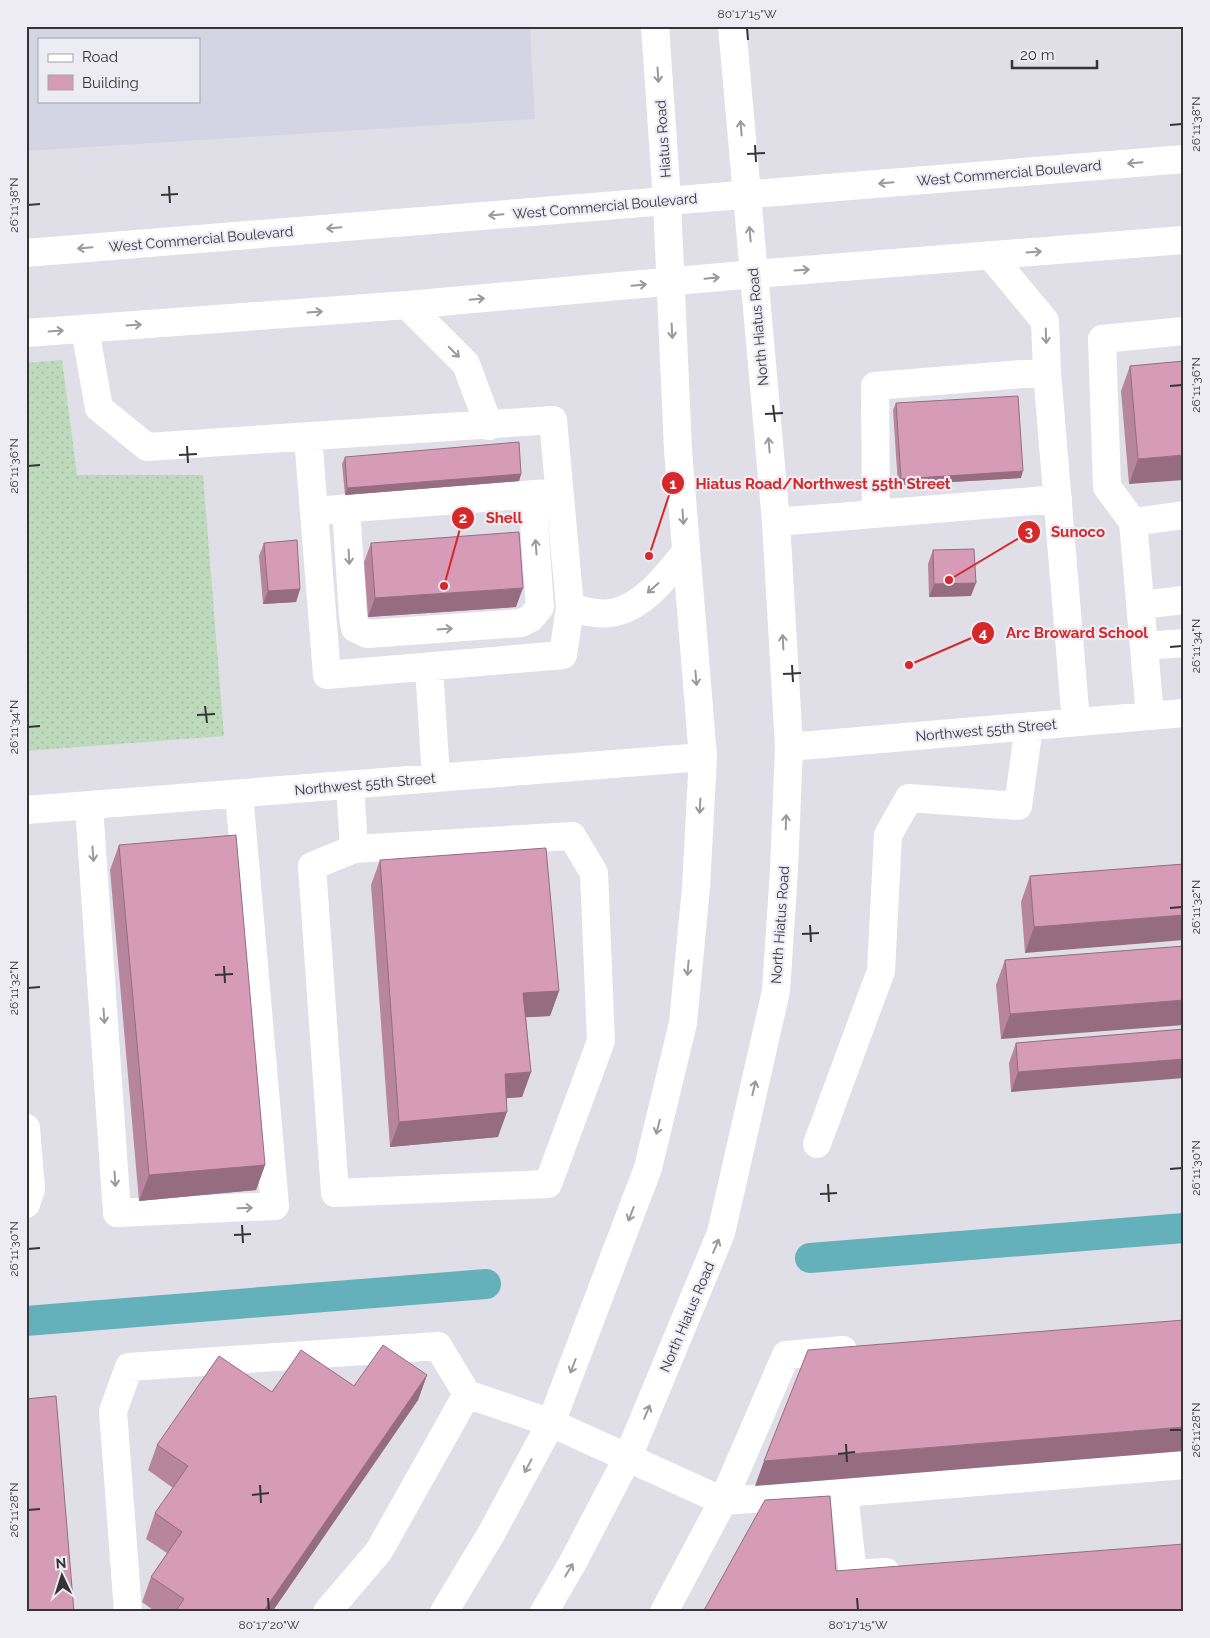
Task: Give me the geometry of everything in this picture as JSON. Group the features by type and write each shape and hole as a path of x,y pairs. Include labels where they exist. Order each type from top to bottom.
{"main road":[{"name":"Hiatus Road","path":"655,26 667,201 670,282"},
{"path":"732,26 747,194"},
{"name":"West Commercial Boulevard","path":"26,253 1184,159"},
{"name":"North Hiatus Road","path":"544,1612 572,1564 628,1457 722,1233 776,991 784,870 789,747 776,522 747,194"},
{"path":"26,333 407,305 754,274 1184,240"},
{"path":"990,255 1045,321 1047,372 1076,722"},
{"path":"444,1612 492,1534 551,1424 648,1168 683,1023 696,888 703,757 686,552 670,282"},
{"path":"407,305 466,364 489,426"},
{"path":"85,329 99,408 147,447 308,437 489,426 554,420 570,607 563,655 327,675 308,437"},
{"path":"1150,716 1133,522 1107,487 1102,338 1184,331"},
{"path":"876,514 875,386 1047,372"},
{"path":"314,511 560,493"},
{"path":"346,508 355,628 368,634 406,632 521,623 531,618 540,607 532,494"},
{"path":"776,522 1058,499"},
{"path":"1133,522 1184,515"},
{"path":"570,607 592,612 615,612 638,602 662,580 686,552"},
{"path":"1140,605 1184,600"},
{"path":"1144,646 1184,643"},
{"path":"429,667 436,778"},
{"name":"Northwest 55th Street","path":"789,747 1184,713"},
{"path":"817,1144 881,971 888,835 909,798 1018,806 1029,726"},
{"name":"Northwest 55th Street","path":"26,810 703,757"},
{"path":"350,785 354,849"},
{"path":"89,806 118,1213 275,1206 239,794"},
{"path":"572,836 594,873 601,1041 548,1184 335,1193 312,866 354,849 572,836"},
{"path":"26,1128 31,1189 26,1204"},
{"path":"128,1612 113,1411 129,1367 438,1346 467,1394 551,1424 723,1501 1184,1465"},
{"path":"664,1612 723,1501 786,1355 866,1348"},
{"path":"327,1612 378,1551 467,1394"},
{"path":"844,1493 854,1574 912,1570"}],"shaded area":[{"path":"26,26 530,26 535,119 26,151"}],"green space":[{"path":"62,360 77,475 203,475 224,736 26,751 26,363"}],"building":[{"path":"1184,361 1184,455 1138,459 1130,366"},
{"path":"1018,396 1023,471 901,479 896,403"},
{"path":"519,442 521,474 347,488 345,457"},
{"path":"519,532 523,588 375,598 371,543"},
{"path":"297,540 300,589 268,591 264,543"},
{"path":"974,549 976,583 934,584 933,550"},
{"path":"236,835 265,1165 149,1175 119,845"},
{"path":"546,848 559,991 523,993 531,1072 505,1074 507,1112 399,1122 380,860"},
{"path":"1184,864 1184,915 1034,927 1030,876"},
{"path":"1184,946 1184,1000 1010,1014 1005,960"},
{"path":"1184,1029 1184,1059 1018,1072 1016,1043"},
{"path":"1184,1320 1184,1427 764,1461 808,1350"},
{"path":"383,1345 427,1375 263,1612 175,1612 184,1599 151,1577 182,1532 155,1513 188,1466 157,1445 219,1356 272,1392 301,1350 354,1386"},
{"path":"56,1396 74,1612 26,1612 26,1399"},
{"path":"830,1496 836,1571 1184,1544 1184,1612 703,1612 765,1500"}],"waterway":[{"path":"810,1258 1184,1228"},
{"path":"26,1321 486,1284"}],"place":[{"name":"Hiatus Road/Northwest 55th Street","path":"649,556"},
{"name":"Sunoco","path":"949,580"},
{"name":"Shell","path":"444,586"},
{"name":"Arc Broward School","path":"909,665"}]}
